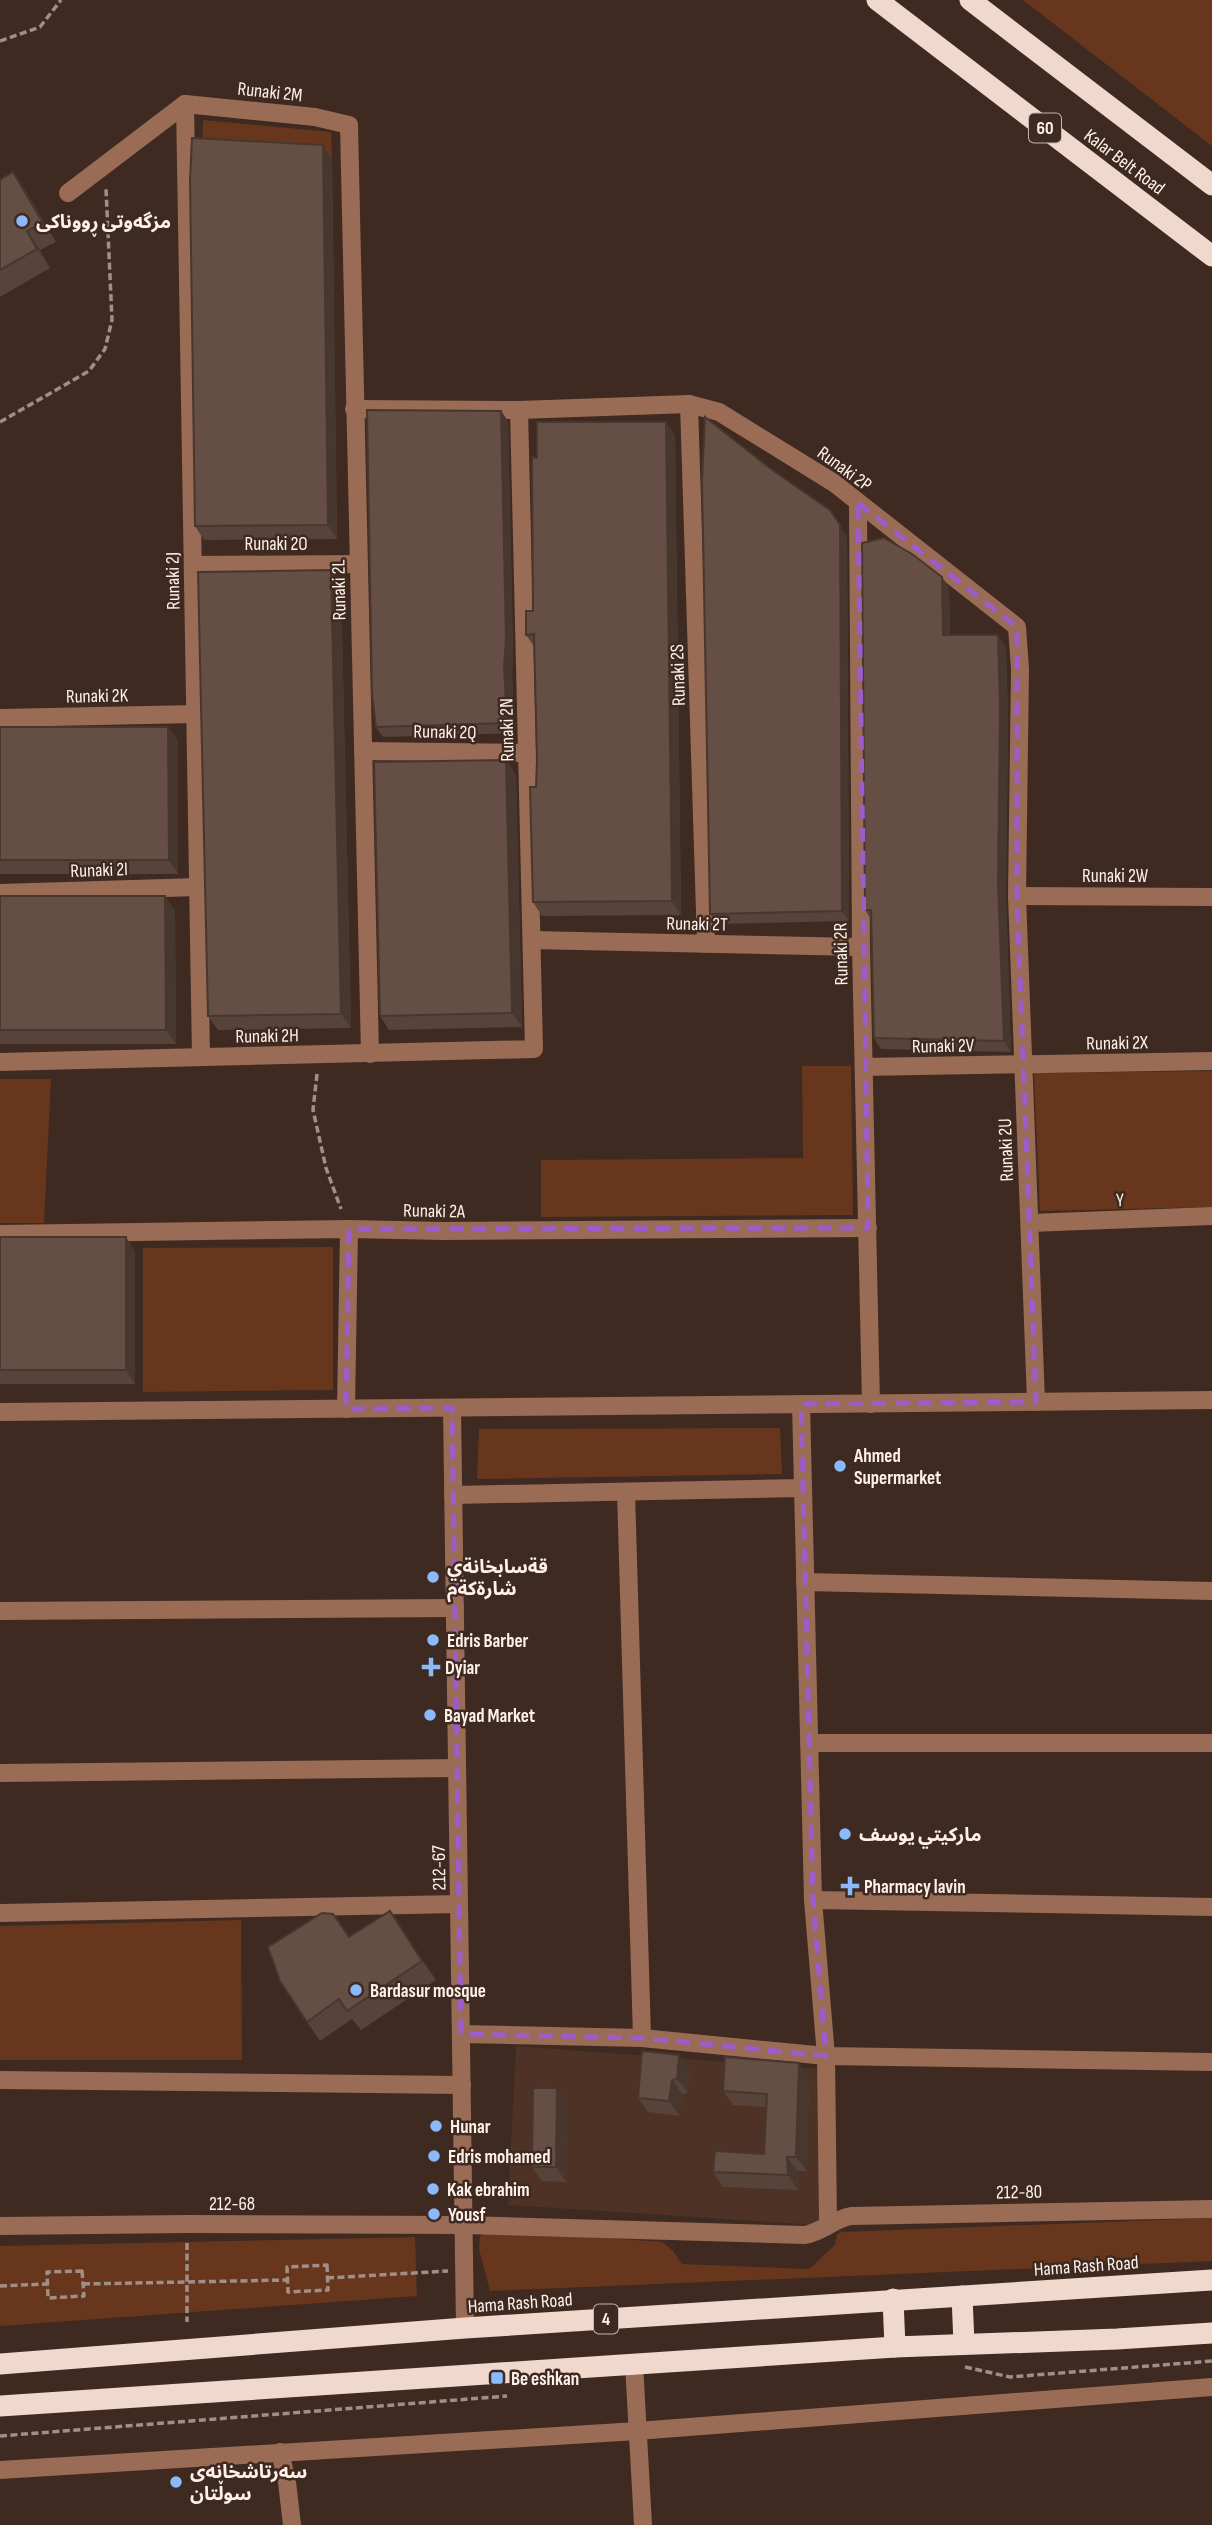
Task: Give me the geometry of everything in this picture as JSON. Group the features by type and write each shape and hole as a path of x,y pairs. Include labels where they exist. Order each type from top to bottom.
{"highway":[{"name":"Kalar Belt Road","path":"877,0 1212,256"},
{"name":"Kalar Belt Road","path":"970,0 1212,185"},
{"name":"Hama Rash Road","path":"0,2364 466,2328 1212,2280"},
{"path":"962,2296 964,2344"},
{"path":"893,2299 895,2347"},
{"path":"0,2406 895,2347 1212,2333"}],"street":[{"name":"Runaki 2M","path":"185,104 314,117 349,125"},
{"path":"68,194 185,104"},
{"name":"Runaki 2J","path":"185,104 201,1057"},
{"name":"Runaki 2L","path":"349,125 370,1054"},
{"name":"Runaki 2P","path":"355,409 519,410 689,404 719,411 834,482 1017,627 1020,669 1017,896"},
{"name":"Runaki 2S","path":"689,404 706,944"},
{"name":"Runaki 2N","path":"519,410 534,1049"},
{"name":"Runaki 2R","path":"858,503 861,947 871,1404"},
{"name":"Runaki 2O","path":"193,565 359,564"},
{"name":"Runaki 2K","path":"0,718 196,714"},
{"name":"Runaki 2Q","path":"363,751 527,753"},
{"name":"Runaki 2I","path":"0,893 198,887"},
{"name":"Runaki 2W","path":"1017,896 1212,897"},
{"name":"Runaki 2U","path":"1017,896 1036,1402"},
{"name":"Runaki 2T","path":"532,940 861,947"},
{"name":"Runaki 2H","path":"0,1062 534,1049"},
{"name":"Runaki 2X","path":"1023,1065 1212,1061"},
{"name":"Runaki 2V","path":"864,1068 1023,1065"},
{"name":"Y","path":"1030,1223 1212,1216"},
{"name":"Runaki 2A","path":"0,1234 348,1229 458,1231 868,1228"},
{"path":"345,1409 348,1229"},
{"path":"0,1412 1212,1400"},
{"path":"801,1404 813,1900 826,2056 828,2224"},
{"name":"212-67","path":"452,1408 466,2328"},
{"path":"453,1496 803,1488"},
{"path":"626,1492 642,2039"},
{"path":"805,1582 1212,1591"},
{"path":"0,1611 455,1608"},
{"path":"809,1743 1212,1743"},
{"path":"0,1773 457,1768"},
{"path":"813,1900 1212,1907"},
{"path":"0,1913 459,1903"},
{"path":"461,2034 642,2039 826,2056 1212,2062"},
{"path":"0,2080 462,2085"},
{"name":"212-80","path":"464,2225 805,2235 818,2232 828,2224 851,2216 1212,2209"},
{"name":"212-68","path":"0,2226 464,2225"},
{"path":"634,2364 643,2525"},
{"path":"0,2470 637,2431 1212,2387"},
{"path":"280,2452 292,2525"}],"path":[{"path":"0,41 40,27 61,0"},
{"path":"0,422 89,371 105,349 112,320 104,166"},
{"path":"319,1055 313,1110 326,1168 348,1229"},
{"path":"187,2224 187,2322"},
{"path":"327,2265 328,2290 288,2292 287,2280 287,2267 327,2265"},
{"path":"327,2278 464,2270"},
{"path":"82,2271 84,2296 48,2298 47,2284 47,2272 82,2271"},
{"path":"83,2284 287,2280"},
{"path":"0,2286 47,2284"},
{"path":"960,2366 1010,2377 1212,2361"},
{"path":"0,2436 515,2395"}],"highlighted area":[{"path":"858,503 1017,627 1017,896 1036,1402 801,1404 813,1900 826,2056 642,2038 461,2034 452,1408 346,1409 349,1229 868,1228"}],"shaded area":[{"path":"1023,0 1212,0 1212,146"},
{"path":"203,120 331,132 332,159 202,152"},
{"path":"802,1066 851,1066 853,1215 541,1217 541,1160 803,1158"},
{"path":"1212,1071 1212,1207 1040,1211 1034,1073"},
{"path":"0,1079 51,1079 44,1223 0,1223"},
{"path":"333,1247 333,1390 143,1392 143,1248"},
{"path":"780,1428 782,1474 477,1479 479,1429"},
{"path":"241,1920 242,2060 0,2060 0,1926"},
{"path":"516,2046 821,2069 818,2225 508,2205"},
{"path":"1212,2218 1212,2261 490,2291 479,2249 480,2236 486,2232 510,2231 662,2242 682,2264 809,2269 835,2245 837,2234 842,2232"},
{"path":"415,2237 417,2296 0,2326 0,2246"}],"building":[{"path":"192,138 323,145 328,525 195,526 190,180"},
{"path":"13,172 43,223 27,231 37,249 0,270 0,180"},
{"path":"367,410 501,411 507,723 376,727 372,694"},
{"path":"705,417 771,469 830,510 840,525 842,911 710,914 702,480"},
{"path":"537,422 666,422 672,901 533,902 530,787 536,787 537,760 534,634 526,635 526,611 533,611 532,457 537,458"},
{"path":"884,538 912,554 942,577 943,635 998,635 998,885 1004,1041 874,1038 871,910 865,910 862,543"},
{"path":"331,570 341,1014 208,1016 198,572"},
{"path":"0,727 168,727 169,860 0,860"},
{"path":"506,760 512,1013 380,1016 374,762"},
{"path":"0,896 165,896 166,1030 0,1030"},
{"path":"0,1237 126,1237 126,1370 0,1370"},
{"name":"Bardasur mosque","path":"390,1911 422,1961 347,2011 339,1999 307,2022 280,1981 268,1947 322,1913 333,1914 349,1937"},
{"path":"642,2051 679,2055 677,2079 672,2080 669,2101 638,2098"},
{"path":"725,2057 799,2063 796,2157 787,2157 788,2175 713,2172 715,2151 764,2154 767,2094 723,2091"},
{"path":"533,2088 557,2088 556,2167 532,2167"}],"place":[{"name":"مزگەوتی ڕووناکی","path":"22,221"},
{"name":"Ahmed Supermarket","path":"840,1466"},
{"name":"قةسابخانةي شارةكةم","path":"433,1577"},
{"name":"Edris Barber","path":"433,1640"},
{"name":"Dyiar","path":"431,1667"},
{"name":"Bayad Market","path":"430,1715"},
{"name":"ماركيتي يوسف","path":"845,1834"},
{"name":"Pharmacy lavin","path":"850,1886"},
{"name":"Bardasur mosque","path":"356,1990"},
{"name":"Hunar","path":"436,2126"},
{"name":"Edris mohamed","path":"434,2156"},
{"name":"Kak ebrahim","path":"433,2189"},
{"name":"Yousf","path":"434,2214"},
{"name":"Be eshkan","path":"497,2378"},
{"name":"سەرتاشخانەی سوڵتان","path":"176,2482"}]}
